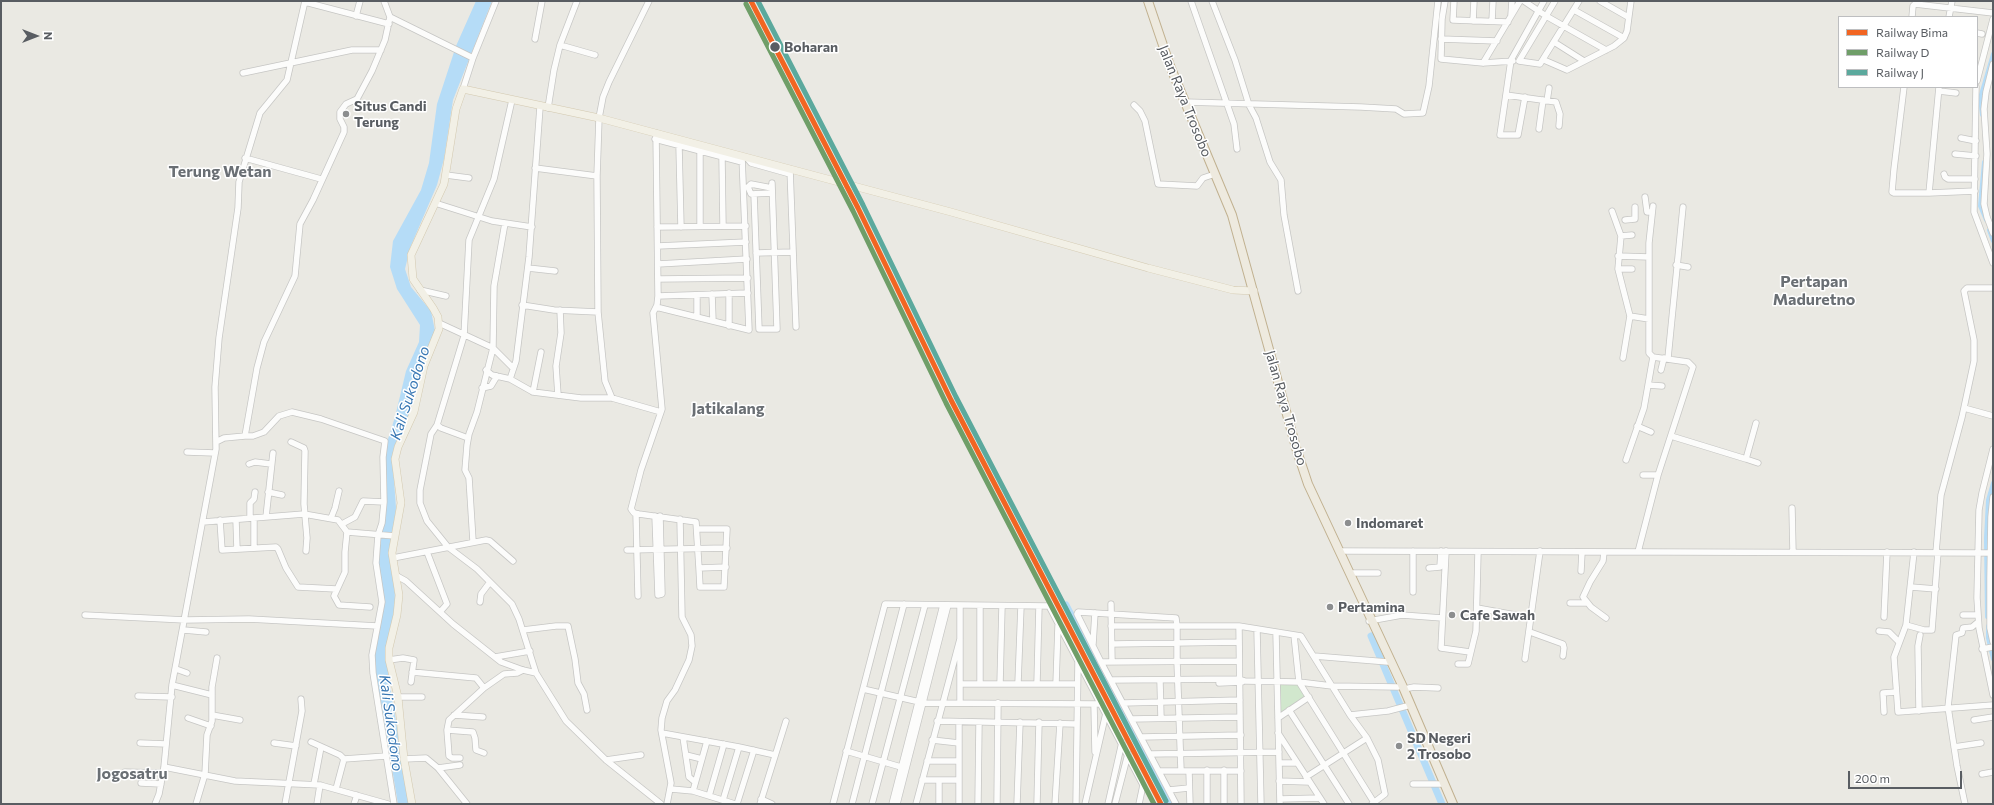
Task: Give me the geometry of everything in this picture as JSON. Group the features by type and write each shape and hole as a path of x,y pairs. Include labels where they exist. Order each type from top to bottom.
{"highway":[{"name":"Jalan Raya Trosobo","path":"1144,1 1162,55 1232,215 1247,291 1308,484 1370,620 1397,688 1438,783 1453,804"},
{"name":"Jalan Raya Trosobo","path":"1148,1 1209,176 1228,216 1247,291 1284,423 1304,484 1370,620 1385,663 1397,688 1403,707 1448,804"}],"main road":[{"path":"412,804 404,759 398,697 389,660 390,641 399,606 393,558 394,536 401,503 396,454 414,412 422,373 438,335 439,323 433,308 420,290 412,274 411,255 444,186 456,109 463,89 540,107 599,118 656,136 1106,257 1247,291"}],"street":[{"path":"155,804 161,784 163,770 172,697 172,685 186,620 216,447 215,387 219,338 238,208 239,182 245,158 262,109 285,84 292,62 297,29 305,1 389,24"},
{"path":"356,16 360,1"},
{"path":"245,436 262,349 275,317 294,279 300,224 313,200 321,179 344,132 344,124 340,116 342,109 346,104 354,101 359,96 381,50 390,17 384,1"},
{"path":"463,89 472,57 496,1"},
{"path":"535,39 542,1"},
{"path":"548,108 554,70 560,45 578,1"},
{"path":"612,398 605,381 598,312 597,176 599,118 603,97 609,82 649,1"},
{"path":"1191,1 1234,124 1237,149"},
{"path":"1212,1 1256,118 1270,162 1282,185 1284,215 1298,291"},
{"path":"1182,100 1251,105 1396,109 1404,114 1423,114 1429,86 1438,1"},
{"path":"1445,1 1442,19 1441,60 1483,63 1514,61 1540,64 1544,60 1579,1"},
{"path":"1453,20 1454,1"},
{"path":"1473,21 1474,1"},
{"path":"1492,21 1493,1"},
{"path":"1511,16 1512,1"},
{"path":"1483,63 1520,1"},
{"path":"1524,1 1546,16 1606,50"},
{"path":"1525,97 1518,136 1501,135 1500,131 1514,61 1544,1"},
{"path":"1514,61 1555,1"},
{"path":"1600,1 1628,17"},
{"path":"1544,60 1566,70 1606,50 1624,38 1627,31 1628,17 1632,1"},
{"path":"1949,16 1952,1"},
{"path":"1912,16 1915,4 1993,13"},
{"path":"1574,10 1624,38"},
{"path":"1968,16 1969,10"},
{"path":"390,17 472,57"},
{"path":"1442,19 1508,22"},
{"path":"1979,65 1993,19"},
{"path":"1441,39 1497,41"},
{"path":"1554,42 1584,61"},
{"path":"560,45 595,56"},
{"path":"243,73 352,50 381,50"},
{"path":"1993,64 1984,99 1987,141 1985,210 1993,233"},
{"path":"1539,129 1549,88"},
{"path":"1904,88 1892,192 1974,191"},
{"path":"1976,88 1975,215 1993,263"},
{"path":"1929,192 1939,89 1956,93"},
{"path":"1508,95 1557,103 1560,114 1559,126"},
{"path":"1975,98 1984,99"},
{"path":"512,100 495,175 469,240 464,336 437,424 431,434 420,490 420,503 426,521 448,547 477,569 512,604 523,630 536,673 566,721 606,760 661,804"},
{"path":"1134,105 1140,111 1145,121 1158,184 1196,186 1209,176"},
{"path":"510,379 516,361 522,305 528,268 540,107"},
{"path":"656,307 749,330 743,159 722,158 679,146 656,136 658,296 656,307 653,312 653,324 661,412 652,436 631,506 632,511 636,514 696,522 699,548 700,590 724,587 727,529 697,529"},
{"path":"1961,138 1976,141"},
{"path":"679,146 681,227"},
{"path":"700,151 700,226"},
{"path":"1955,154 1976,156"},
{"path":"245,158 321,179"},
{"path":"722,158 723,226"},
{"path":"536,168 597,176"},
{"path":"790,172 796,327"},
{"path":"1944,174 1948,179 1985,178"},
{"path":"446,175 469,178"},
{"path":"751,184 772,188 754,194 750,194 748,191 748,186 751,184"},
{"path":"754,194 759,329 777,330 772,188"},
{"path":"1638,552 1658,475 1693,367 1688,362 1653,357 1649,353 1650,210 1645,197"},
{"path":"435,203 478,217 532,227"},
{"path":"1635,207 1636,216"},
{"path":"1661,370 1666,358 1683,207"},
{"path":"1625,220 1635,219 1636,216 1646,215 1650,210"},
{"path":"1612,211 1621,236 1618,256 1618,270 1630,316 1623,358"},
{"path":"473,541 469,478 465,469 468,438 477,412 486,370 493,348 495,280 505,223"},
{"path":"658,227 746,226"},
{"path":"1621,236 1632,235"},
{"path":"658,246 746,242"},
{"path":"756,253 793,252"},
{"path":"1618,256 1649,257"},
{"path":"658,264 747,259"},
{"path":"1676,265 1688,267"},
{"path":"528,268 555,271"},
{"path":"1618,270 1632,269"},
{"path":"658,279 748,278"},
{"path":"1906,625 1932,630 1936,589 1940,500 1964,408 1974,361 1974,340 1964,291 1970,288 1993,288"},
{"path":"420,290 446,296"},
{"path":"729,293 729,326"},
{"path":"658,296 748,293"},
{"path":"712,294 713,321"},
{"path":"697,295 697,317"},
{"path":"522,305 560,310 598,312"},
{"path":"558,395 556,366 561,333 560,310"},
{"path":"1630,316 1649,318"},
{"path":"439,323 464,336 493,348 513,368"},
{"path":"533,392 541,352"},
{"path":"1626,460 1644,408 1653,357"},
{"path":"486,370 497,376 510,379 533,392 593,399 612,398 661,412"},
{"path":"482,388 491,386 497,376"},
{"path":"1648,385 1662,386"},
{"path":"1964,408 1993,416"},
{"path":"187,452 216,447 224,438 253,436 264,432 281,415 292,412 310,415 383,439 385,442 383,457 384,502 376,563 382,602 372,655 373,673 394,804"},
{"path":"1746,459 1756,423"},
{"path":"437,424 441,428 468,438"},
{"path":"1637,426 1651,432"},
{"path":"1671,436 1758,464"},
{"path":"291,442 304,448 305,451 304,514 307,538 306,550"},
{"path":"1993,449 1992,461 1980,510 1978,615 1979,626 1990,671 1993,695"},
{"path":"266,517 273,453"},
{"path":"249,464 255,462 271,464"},
{"path":"1643,475 1658,475"},
{"path":"330,518 335,508 339,491"},
{"path":"254,548 250,503 254,499 255,492"},
{"path":"268,492 282,495"},
{"path":"1984,649 1993,645 1989,628 1991,517 1993,497"},
{"path":"342,524 355,517 363,500 384,502"},
{"path":"1792,508 1793,552"},
{"path":"203,522 304,514 338,520 347,532 345,572 334,596 339,605 370,607"},
{"path":"636,514 638,596"},
{"path":"658,516 660,549 662,594 658,594 660,549"},
{"path":"667,804 671,789 670,771 662,733 663,710 667,701 675,690 689,660 692,646 691,635 682,617 680,519"},
{"path":"220,520 222,550 278,548 286,568 298,587 336,589"},
{"path":"236,520 237,549"},
{"path":"347,532 394,536"},
{"path":"393,558 473,541 486,540 490,541 513,561"},
{"path":"627,550 727,548"},
{"path":"1339,551 1991,553"},
{"path":"1413,551 1413,592"},
{"path":"1429,568 1440,567 1444,551"},
{"path":"1444,551 1441,648 1470,652"},
{"path":"1525,659 1532,618 1540,551"},
{"path":"427,552 447,604 440,612"},
{"path":"1458,664 1468,664 1476,631 1478,552"},
{"path":"1581,571 1582,552"},
{"path":"1606,552 1603,561 1584,592 1583,597 1587,603 1606,618"},
{"path":"1884,617 1887,552"},
{"path":"1914,552 1906,625 1894,657 1899,712 1993,706"},
{"path":"699,568 726,568"},
{"path":"1349,573 1378,572"},
{"path":"396,576 406,582 500,662 536,673"},
{"path":"480,602 481,594 490,582"},
{"path":"1911,587 1936,589"},
{"path":"1570,603 1587,603"},
{"path":"833,804 884,604 1049,606 1058,626 1122,742 1143,785 1139,804"},
{"path":"852,804 904,604"},
{"path":"1111,604 1112,662"},
{"path":"872,804 925,605"},
{"path":"897,804 946,605"},
{"path":"960,606 960,703"},
{"path":"980,606 980,684"},
{"path":"1000,684 1002,606"},
{"path":"1018,683 1021,606"},
{"path":"1037,683 1039,606"},
{"path":"1477,608 1532,618"},
{"path":"1176,804 1113,682 1101,662 1077,613 1079,611 1174,617 1178,626 1177,661 1181,770"},
{"path":"1093,645 1095,613"},
{"path":"85,615 186,620 249,619 377,626"},
{"path":"1148,615 1148,626"},
{"path":"1370,620 1402,615 1442,618"},
{"path":"1963,615 1978,615"},
{"path":"523,630 568,626 578,683 584,694 587,710"},
{"path":"1056,684 1058,626"},
{"path":"1111,626 1239,626 1303,637 1350,715 1367,738 1378,760 1385,793 1374,804 1299,682 1294,636"},
{"path":"1239,626 1239,660 1241,681 1241,804"},
{"path":"1965,804 1948,709 1956,635 1962,632 1963,628 1979,626 1989,628"},
{"path":"184,630 206,632"},
{"path":"1257,630 1261,804"},
{"path":"1879,631 1889,632 1899,642"},
{"path":"1530,632 1563,644 1563,656"},
{"path":"1276,633 1280,802 1320,798"},
{"path":"1919,711 1918,646 1920,636"},
{"path":"916,804 960,639"},
{"path":"1112,644 1239,642"},
{"path":"495,657 530,651"},
{"path":"1314,656 1385,663"},
{"path":"196,804 205,774 207,735 211,726 212,695 217,658"},
{"path":"389,660 403,658 412,659 414,661 411,682"},
{"path":"1101,662 1239,660"},
{"path":"1076,804 1078,661"},
{"path":"500,662 503,675"},
{"path":"176,669 187,673"},
{"path":"460,758 449,756 447,730 448,724 454,715 484,688 503,675 523,670"},
{"path":"412,672 476,678 484,688"},
{"path":"1113,682 1158,683 1258,681 1299,682 1332,686 1438,688"},
{"path":"1158,683 1162,701 1161,718"},
{"path":"960,684 1077,684"},
{"path":"172,685 212,695"},
{"path":"862,689 921,703 1101,704"},
{"path":"1884,712 1883,693 1896,692"},
{"path":"138,696 172,697"},
{"path":"398,697 422,697"},
{"path":"1278,718 1309,697"},
{"path":"285,804 302,710 301,699"},
{"path":"1123,703 1240,700"},
{"path":"892,804 901,767 921,703"},
{"path":"997,804 998,703"},
{"path":"1094,704 1095,758"},
{"path":"1350,715 1403,707"},
{"path":"1289,710 1323,766 1349,804"},
{"path":"1085,804 1106,713"},
{"path":"212,715 240,720"},
{"path":"454,715 483,717"},
{"path":"1131,719 1240,717"},
{"path":"1974,720 1993,717"},
{"path":"188,718 211,726"},
{"path":"772,804 760,802 786,721"},
{"path":"937,721 979,723 1040,722 1076,724"},
{"path":"959,722 959,804"},
{"path":"1017,804 1020,722"},
{"path":"1037,804 1040,722"},
{"path":"978,804 979,723"},
{"path":"1055,804 1060,723"},
{"path":"447,730 473,732 476,750 484,753"},
{"path":"662,733 739,746 775,755"},
{"path":"1278,733 1324,804"},
{"path":"1141,737 1179,735 1241,735"},
{"path":"683,737 689,777 695,782"},
{"path":"1279,781 1307,779 1323,766 1367,738"},
{"path":"932,740 959,743"},
{"path":"693,791 707,741"},
{"path":"274,742 296,746"},
{"path":"311,742 340,755 344,759 386,756"},
{"path":"1108,804 1122,742"},
{"path":"140,743 166,744"},
{"path":"1954,747 1981,743"},
{"path":"710,796 724,744"},
{"path":"723,800 739,746"},
{"path":"318,804 317,785 321,747"},
{"path":"671,789 693,791 736,804 754,750"},
{"path":"846,751 901,767"},
{"path":"1150,754 1279,752"},
{"path":"1116,804 1128,754"},
{"path":"606,760 641,755"},
{"path":"686,755 702,759"},
{"path":"404,759 426,758 438,768 466,804"},
{"path":"336,790 344,759"},
{"path":"927,761 959,761"},
{"path":"1279,763 1297,763"},
{"path":"438,768 460,765"},
{"path":"125,772 163,770 205,774 235,781 317,785 388,804"},
{"path":"1189,770 1190,804"},
{"path":"1207,770 1207,804"},
{"path":"1224,770 1224,804"},
{"path":"1160,771 1241,771"},
{"path":"1982,774 1993,772"},
{"path":"922,780 959,780"},
{"path":"939,780 939,804"},
{"path":"141,783 161,784"},
{"path":"1414,784 1438,783"},
{"path":"1169,790 1189,788"},
{"path":"354,804 357,795"}],"green space":[{"path":"1277,682 1299,682 1309,697 1278,718"}],"water":[{"name":"Kali Sukodono","path":"476,1 492,1 453,100 444,159 437,185 410,248 405,269 411,287 431,311 435,331 393,466 396,508 394,524 395,607 388,644 388,675 410,804 398,804 380,697 373,672 373,651 383,608 377,565 382,533 384,452 395,417 406,371 419,342 420,325 397,289 390,267 393,241 421,190 429,163 437,104 456,46"}],"waterway":[{"path":"1982,115 1980,98 1993,54"},
{"path":"1984,162 1980,206 1986,220"},
{"path":"1989,230 1993,241"},
{"path":"1987,617 1986,538 1988,500 1993,483"},
{"path":"1066,605 1170,804"},
{"path":"1988,626 1988,638 1993,659"},
{"path":"1371,636 1442,804"}],"rail line":[{"name":"Bima","path":"751,1 858,208 951,400 1161,804"},
{"name":"J","path":"758,1 863,205 956,397 1166,801"},
{"name":"D","path":"746,4 853,211 946,403 1154,804"}],"place":[{"name":"Boharan","path":"775,47"},
{"name":"Situs Candi Terung","path":"346,114"},
{"name":"Indomaret","path":"1348,523"},
{"name":"Pertamina","path":"1330,607"},
{"name":"Cafe Sawah","path":"1452,615"},
{"name":"SD Negeri 2 Trosobo","path":"1399,746"}],"district":[{"name":"Terung Wetan","path":"220,172"},
{"name":"Pertapan Maduretno","path":"1814,291"},
{"name":"Jatikalang","path":"728,409"},
{"name":"Jogosatru","path":"132,774"}]}
